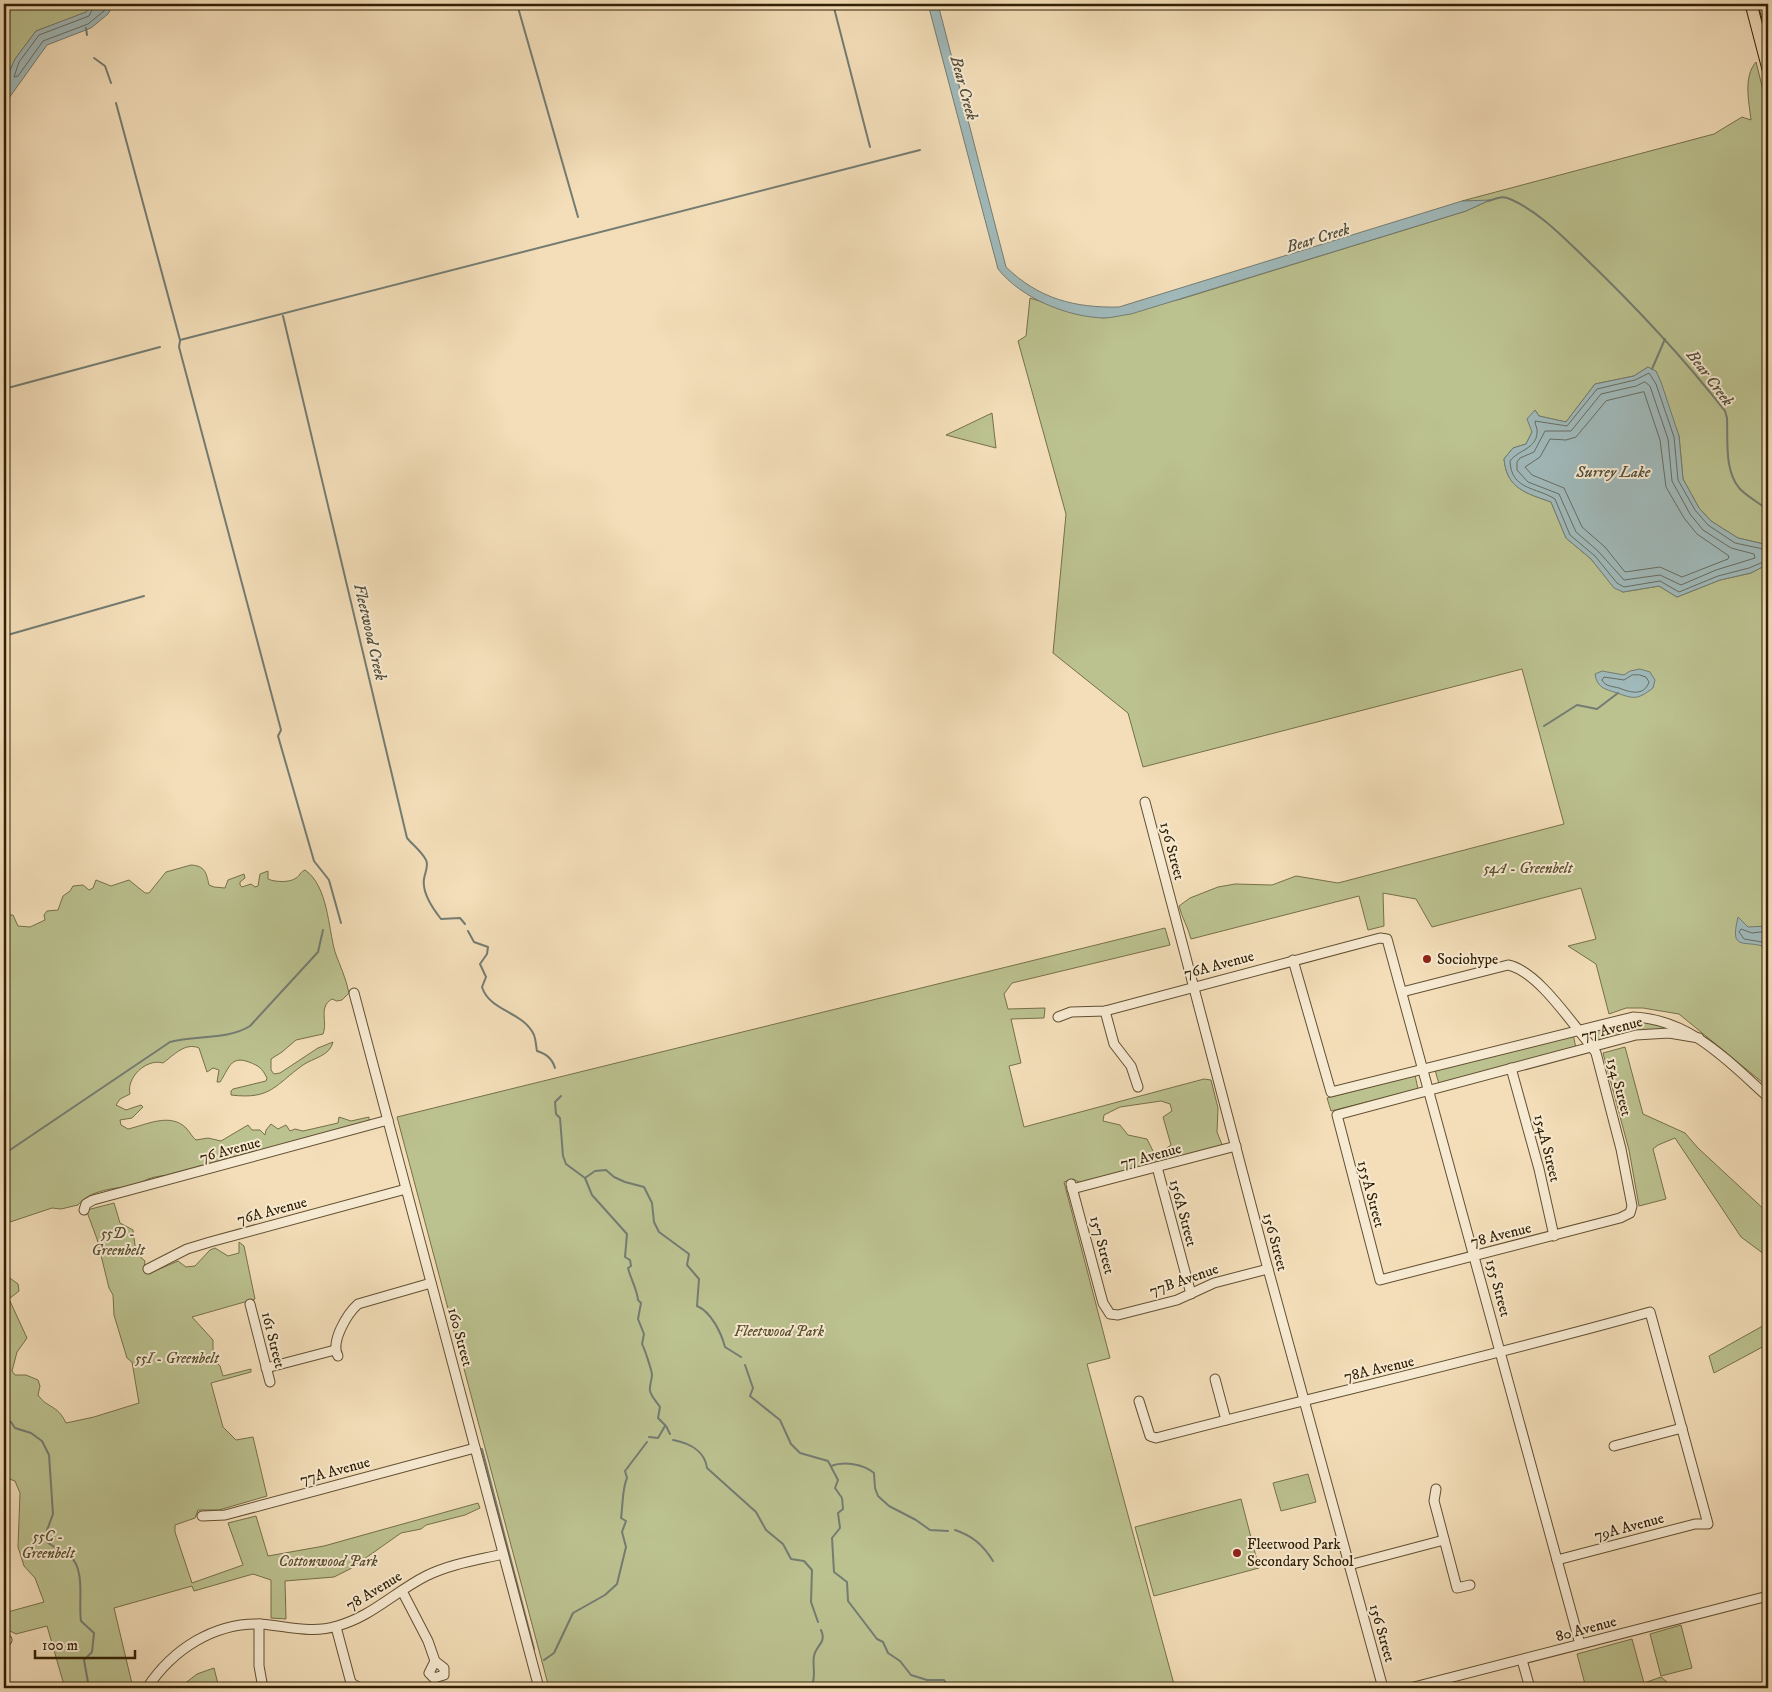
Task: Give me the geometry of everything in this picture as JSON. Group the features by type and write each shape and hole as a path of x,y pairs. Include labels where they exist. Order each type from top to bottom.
{"main road":[{"path":"1751,4 1768,69"},
{"path":"1764,4 1768,18"}],"street":[{"name":"156 Street","path":"1145,802 1268,1269 1383,1688"},
{"name":"76A Avenue","path":"1058,1018 1072,1012 1105,1010 1380,938 1387,939"},
{"name":"155 Street","path":"1387,939 1580,1644"},
{"name":"77 Avenue","path":"1293,960 1331,1092 1424,1070 1621,1018 1645,1017 1673,1024 1699,1038"},
{"name":"154 Street","path":"1402,992 1503,966 1514,966 1539,985 1596,1053 1623,1156 1632,1204 1628,1215"},
{"name":"160 Street","path":"354,993 539,1688"},
{"path":"1105,1010 1114,1044 1131,1066 1138,1087"},
{"name":"77 Avenue","path":"1336,1115 1429,1089 1648,1033 1669,1033 1699,1038"},
{"path":"1699,1038 1768,1097"},
{"name":"154A Street","path":"1511,1068 1539,1169 1554,1236"},
{"name":"155A Street","path":"1336,1115 1380,1280"},
{"name":"76 Avenue","path":"84,1210 84,1205 93,1200 388,1120"},
{"name":"77 Avenue","path":"1071,1187 1236,1146"},
{"name":"156A Street","path":"1157,1167 1191,1294"},
{"name":"157 Street","path":"1071,1187 1103,1303 1108,1313"},
{"name":"76A Avenue","path":"148,1270 187,1249 406,1189"},
{"name":"78 Avenue","path":"1380,1280 1554,1236 1628,1215"},
{"name":"77B Avenue","path":"1108,1313 1118,1315 1191,1294 1214,1283 1268,1269"},
{"path":"266,1368 337,1353 336,1342 352,1309 358,1304 431,1283"},
{"name":"161 Street","path":"250,1304 270,1382"},
{"name":"78A Avenue","path":"1139,1401 1147,1430 1150,1436 1156,1438 1501,1353 1650,1312 1682,1428"},
{"path":"1215,1379 1226,1420"},
{"path":"1614,1446 1682,1428"},
{"name":"79A Avenue","path":"1557,1560 1695,1524 1708,1524 1682,1428"},
{"name":"77A Avenue","path":"202,1516 225,1515 474,1448"},
{"path":"1436,1489 1434,1501 1457,1588 1470,1584"},
{"path":"1349,1566 1444,1540"},
{"name":"78 Avenue","path":"146,1688 184,1648 208,1634 232,1627 260,1624 300,1630 336,1627 359,1618 436,1572 503,1554"},
{"path":"402,1591 428,1641 435,1661"},
{"name":"80 Avenue","path":"1410,1688 1768,1596"},
{"path":"260,1624 259,1666 263,1688"},
{"path":"336,1627 349,1686 360,1688"},
{"path":"1522,1660 1530,1688"}],"green space":[{"path":"4,4 84,4 87,12 36,31 15,59 4,84"},
{"name":"54A - Greenbelt","path":"1756,62 1768,110 1768,545 1738,538 1711,521 1699,508 1683,479 1679,436 1648,367 1634,376 1595,384 1566,422 1539,416 1535,410 1532,432 1526,444 1513,448 1504,459 1509,477 1514,483 1526,492 1551,502 1566,538 1591,559 1614,587 1623,592 1659,586 1677,597 1720,580 1751,573 1768,564 1768,1087 1679,1014 1643,1008 1626,1008 1609,1014 1596,964 1568,946 1596,939 1581,888 1432,927 1416,899 1383,893 1384,926 1368,930 1359,896 1191,939 1179,906 1190,898 1218,887 1235,884 1272,885 1296,876 1338,883 1564,824 1522,669 1143,767 1128,713 1053,653 1066,514 1018,341 1026,336 1030,298 1076,313 1104,318 1181,299 1466,211 1488,201 1462,201 1714,134 1742,117 1751,120 1748,82 1749,75"},
{"path":"992,413 996,448 946,435"},
{"path":"191,865 204,870 209,885 225,888 228,880 244,874 245,878 240,882 240,885 242,887 251,884 255,887 258,886 260,874 268,871 268,879 290,881 305,870 313,877 323,896 335,952 349,993 342,1000 332,999 325,1006 323,1034 296,1040 271,1059 271,1070 274,1074 280,1073 318,1048 333,1042 328,1051 303,1065 272,1089 255,1095 231,1095 233,1089 266,1081 267,1078 260,1068 252,1063 238,1060 231,1065 220,1082 217,1082 219,1070 213,1068 207,1072 199,1048 184,1048 163,1063 150,1063 144,1066 134,1076 131,1082 130,1094 120,1099 116,1105 126,1110 141,1105 143,1107 132,1118 120,1120 121,1125 128,1129 158,1121 173,1121 180,1123 196,1140 208,1138 221,1141 248,1125 252,1130 260,1130 265,1135 266,1130 271,1124 278,1129 286,1125 290,1131 295,1129 303,1131 338,1123 339,1117 351,1121 369,1117 369,1121 175,1175 151,1178 135,1185 103,1191 89,1196 78,1205 61,1209 52,1208 4,1224 4,915 13,915 18,926 30,927 45,920 44,915 47,911 58,910 63,896 73,886 83,885 89,890 93,888 96,880 111,886 129,880 145,893 149,893 166,872"},
{"name":"Fleetwood Park","path":"1165,928 1170,945 1012,983 1004,994 1008,1009 1045,1008 1044,1018 1011,1019 1021,1063 1009,1066 1024,1127 1204,1079 1211,1080 1218,1108 1217,1132 1223,1147 1083,1184 1073,1179 1064,1182 1110,1358 1087,1364 1175,1688 549,1688 397,1117","holes":["1161,1101 1170,1104 1172,1111 1163,1117 1171,1145 1163,1151 1154,1153 1147,1139 1128,1135 1120,1125 1103,1121 1104,1115 1120,1107"]},
{"path":"1636,1020 1671,1025 1669,1030 1644,1031 1600,1042 1589,1029"},
{"path":"1573,1034 1576,1048 1439,1084 1435,1070"},
{"path":"1625,1047 1643,1114 1685,1133 1698,1148 1768,1213 1768,1257 1741,1237 1675,1138 1653,1149 1666,1199 1639,1206 1629,1150 1603,1053"},
{"path":"1415,1075 1418,1089 1331,1111 1327,1098"},
{"path":"114,1203 120,1223 133,1230 136,1253 145,1261 144,1270 148,1274 178,1261 186,1267 195,1266 210,1250 215,1248 228,1256 239,1253 239,1242 244,1246 255,1299 192,1317 213,1340 213,1359 220,1366 223,1376 251,1369 251,1372 211,1383 223,1427 236,1440 253,1437 267,1496 219,1510 198,1510 195,1518 175,1525 175,1532 192,1583 243,1565 228,1523 256,1516 268,1556 324,1546 478,1503 480,1508 465,1515 426,1525 421,1529 401,1533 350,1569 334,1577 285,1581 286,1619 271,1618 271,1580 253,1574 194,1591 192,1586 114,1608 133,1688 59,1688 64,1685 47,1626 16,1634 4,1628 4,1613 44,1602 35,1578 24,1566 18,1547 20,1493 15,1481 4,1477 4,1270 7,1276 18,1284 19,1291 9,1299 27,1338 17,1352 12,1371 15,1375 26,1375 38,1380 40,1386 38,1395 45,1403 56,1409 66,1423 94,1417 139,1403 132,1362 127,1358 114,1315 113,1295 109,1288 97,1239 87,1212 87,1210"},
{"path":"1768,1323 1768,1344 1714,1373 1709,1356"},
{"path":"1308,1474 1316,1502 1281,1511 1273,1483"},
{"path":"1241,1499 1259,1568 1154,1596 1135,1527"},
{"path":"1681,1625 1692,1668 1661,1676 1650,1634"},
{"path":"1632,1639 1644,1683 1661,1677 1674,1688 1586,1688 1577,1654"},
{"path":"214,1668 219,1688 179,1688 197,1674"}],"water":[{"path":"92,4 114,4 108,14 91,28 47,45 4,105 4,84 15,59 36,31 86,12"},
{"path":"928,4 938,4 1006,267 1031,287 1058,299 1087,306 1119,307 1462,201 1490,200 1466,211 1131,314 1104,318 1090,317 1060,310 1019,289 998,269"},
{"name":"Surrey Lake","path":"1648,367 1656,371 1661,382 1679,436 1683,479 1699,508 1711,521 1738,538 1768,545 1768,564 1751,573 1720,580 1677,597 1659,586 1623,592 1614,588 1591,559 1566,538 1551,502 1526,492 1514,483 1509,477 1504,459 1513,448 1526,444 1532,432 1527,419 1535,410 1539,416 1566,422 1595,384 1634,376"},
{"path":"1640,669 1650,672 1655,680 1653,688 1643,695 1635,697 1623,695 1602,687 1595,674 1602,671 1624,675 1630,671"},
{"path":"1738,917 1748,927 1768,926 1768,948 1741,943 1737,940"}],"waterway":[{"path":"517,4 578,217"},
{"path":"833,4 870,147"},
{"path":"86,28 87,35"},
{"path":"94,58 105,66 111,83"},
{"path":"116,103 180,340 920,150"},
{"name":"Bear Creek","path":"1488,201 1504,197 1520,204 1540,217 1603,275 1657,331 1725,411 1731,474 1743,492 1768,510"},
{"name":"Fleetwood Creek","path":"283,316 407,838 426,860 425,889 429,900 441,919 460,918 465,924"},
{"path":"1652,369 1665,339"},
{"path":"180,341 179,347 281,730 278,736 314,861 329,880 341,923"},
{"path":"4,389 160,347"},
{"path":"4,636 144,596"},
{"path":"1544,726 1577,705 1597,709 1618,693"},
{"path":"4,1154 170,1042 222,1035 250,1026 318,952 323,930"},
{"name":"Fleetwood Creek","path":"468,931 474,942 488,947 487,954 480,964 486,977 482,987 486,995 492,1002 529,1027 535,1037 537,1051 548,1057 555,1068"},
{"name":"Fleetwood Creek","path":"561,1096 555,1102 556,1114 560,1118 563,1156 566,1164 585,1178 595,1171 606,1170 614,1177 625,1182 644,1187 652,1203 654,1222 659,1232 689,1254 687,1265 699,1279 697,1306 707,1313 715,1323 725,1347 741,1357"},
{"path":"585,1178 592,1195 627,1234 625,1257 630,1260 631,1266 628,1268 638,1300 641,1303 638,1319 644,1334 642,1344 652,1373 650,1391 660,1407 658,1418 666,1426 670,1434"},
{"name":"Fleetwood Creek","path":"745,1365 753,1388 750,1396 780,1420 791,1444 800,1453 828,1461 838,1480 835,1488 842,1498 843,1509 838,1513 840,1528 832,1538 834,1572 847,1582 848,1601 877,1639 883,1642 888,1653 900,1661 911,1675 927,1680 944,1680 949,1688"},
{"path":"4,1421 11,1422 15,1428 31,1433 42,1441 49,1455 53,1514 47,1530 47,1542 70,1556 78,1570 80,1578 81,1621 94,1633 92,1652 84,1660 89,1688"},
{"path":"649,1437 658,1438 665,1426"},
{"path":"673,1440 685,1443 700,1452 707,1468 756,1512 766,1530 783,1544 791,1559 804,1561 812,1570 811,1602 818,1622"},
{"path":"544,1660 554,1653 573,1613 605,1595 617,1584 626,1547 622,1532 626,1521 621,1518 623,1492 627,1478 625,1471 647,1442"},
{"path":"482,1449 534,1649"},
{"path":"831,1466 847,1464 870,1470 874,1473 875,1488 878,1496 889,1506 916,1520 930,1530 948,1531"},
{"path":"955,1530 977,1542 993,1561"},
{"path":"811,1688 814,1679 814,1656 823,1638 821,1630"}],"place":[{"name":"Sociohype","path":"1427,959"},
{"name":"Fleetwood Park Secondary School","path":"1237,1553"}],"park label":[{"name":"55D - Greenbelt","path":"118,1242"},
{"name":"55I - Greenbelt","path":"177,1358"},
{"name":"55C - Greenbelt","path":"48,1544"},
{"name":"Cottonwood Park","path":"328,1561"}]}
